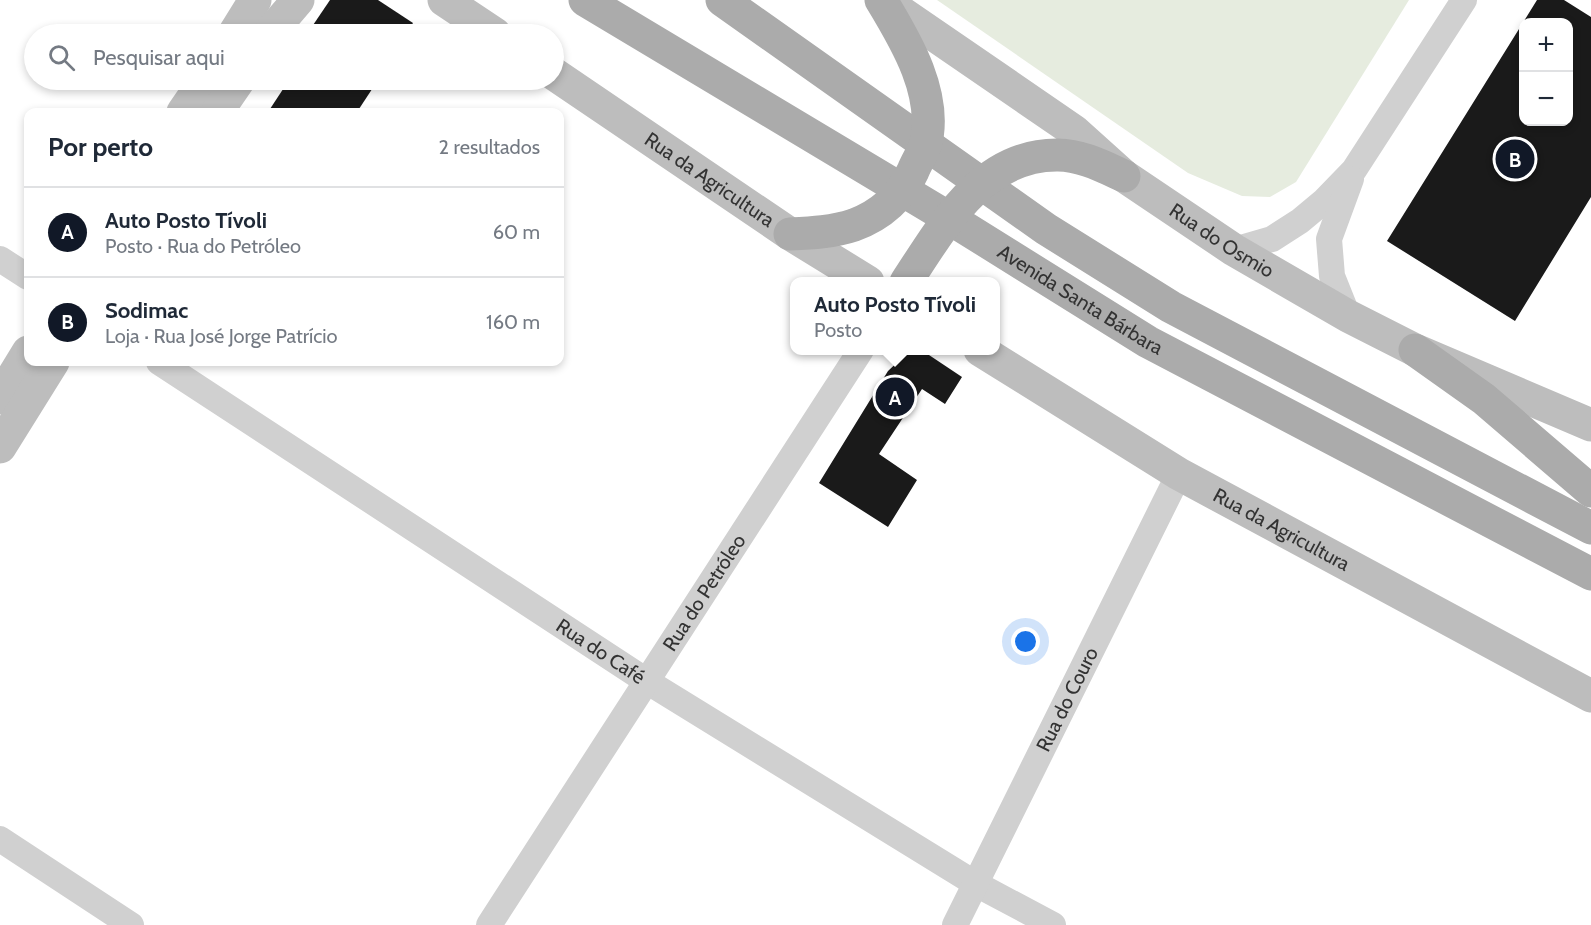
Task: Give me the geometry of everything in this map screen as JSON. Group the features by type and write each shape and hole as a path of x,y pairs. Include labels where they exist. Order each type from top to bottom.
{"main road":[{"name":"Avenida Santa Bárbara","path":"585,0 949,218 1148,342 1591,574"},
{"name":"Avenida Santa Bárbara","path":"722,0 925,146 1046,229 1171,307 1591,528"},
{"path":"790,234 831,231 855,225 883,210 903,191 925,146 927,113 921,81 900,30 882,0"},
{"path":"909,277 949,218 980,183 1011,165 1059,155 1083,159 1124,176"},
{"path":"1415,350 1484,399 1591,491"}],"street":[{"path":"240,24 255,0"},
{"path":"278,24 298,0"},
{"path":"444,0 480,24"},
{"name":"Rua do Osmio","path":"882,0 1074,131 1124,176 1234,250 1348,316 1415,350 1591,425"},
{"path":"1234,250 1272,239 1324,201 1354,170 1464,0"},
{"name":"Rua da Agricultura","path":"564,81 790,234 860,277"},
{"path":"186,108 198,90"},
{"path":"220,108 232,90"},
{"path":"1348,316 1332,276 1329,239 1354,170"},
{"path":"0,259 24,274"},
{"name":"Rua do Petróleo","path":"489,925 858,355"},
{"name":"Rua da Agricultura","path":"986,355 1179,474 1591,696"},
{"path":"0,398 24,359"},
{"path":"0,447 51,366"},
{"name":"Rua do Café","path":"165,366 648,682 976,884 1053,925"},
{"name":"Rua do Couro","path":"955,925 1179,474"},
{"path":"0,839 131,925"}],"shaded area":[{"path":"937,0 1409,0 1296,182 1270,197 1242,196 1188,173"}],"building":[{"path":"330,0 378,0 413,23 412,24 314,24"},
{"path":"1537,0 1564,0 1591,17 1591,197 1515,321 1387,241 1519,29 1519,126 1573,126 1573,18 1526,18"},
{"path":"282,90 371,90 360,108 271,108"},
{"path":"905,355 929,355 962,377 945,404 922,389 879,454 917,480 888,527 819,483 888,371"}],"place":[{"name":"Sodimac","path":"1515,159"},
{"name":"Auto Posto Tívoli","path":"895,397"}]}
